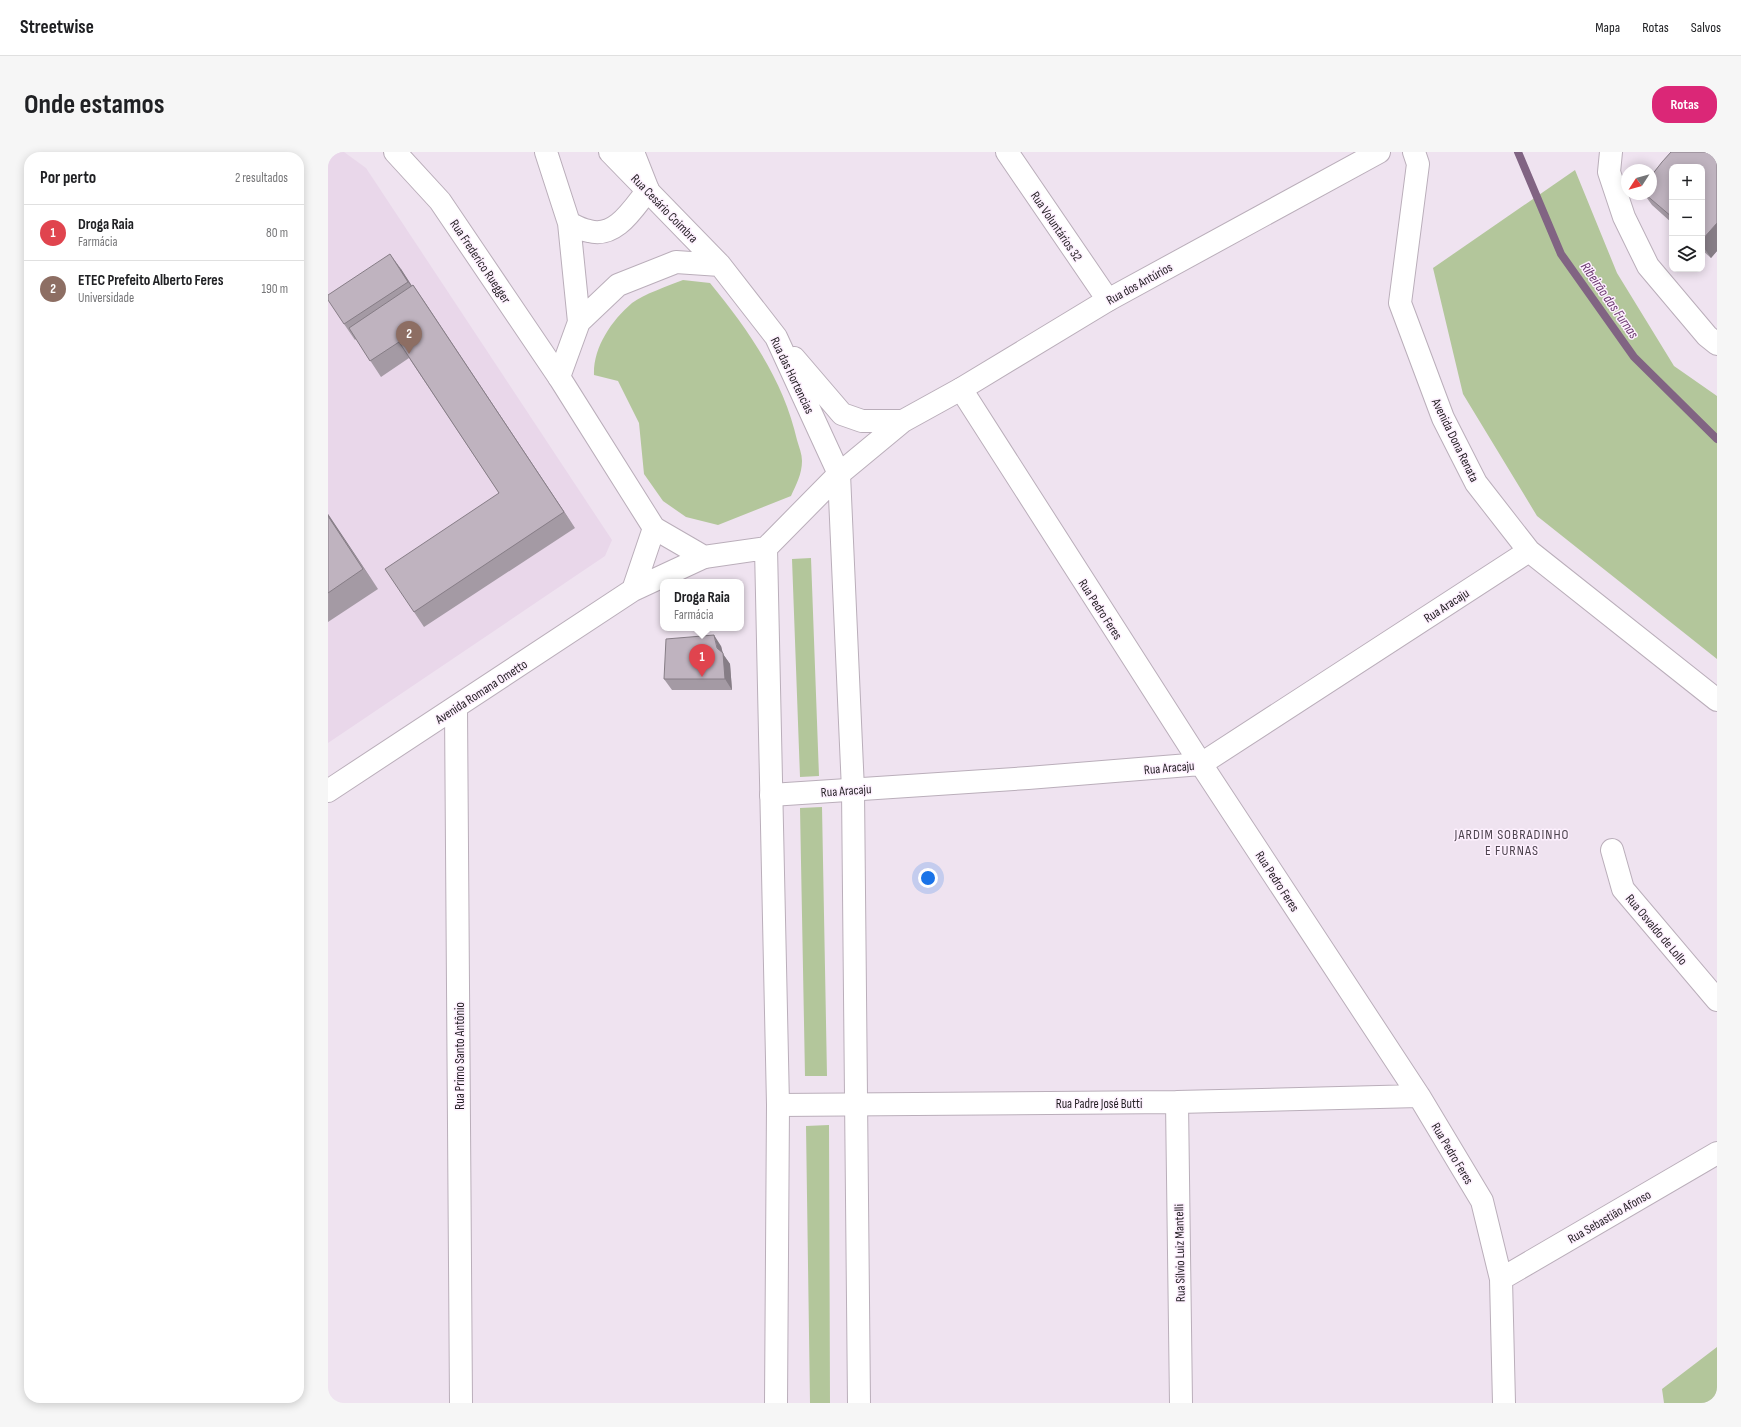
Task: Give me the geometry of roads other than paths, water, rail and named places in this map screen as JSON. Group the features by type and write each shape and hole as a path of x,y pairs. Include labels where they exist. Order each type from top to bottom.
{"street":[{"name":"Rua Frederico Ruegger","path":"395,152 440,202 559,377 654,528"},
{"path":"546,152 569,223 579,322 559,377"},
{"name":"Rua Cesário Coimbra","path":"610,152 720,265"},
{"path":"569,223 590,232 606,232 623,220 648,190 633,152"},
{"name":"Rua Voluntários 32","path":"1007,152 1108,300"},
{"name":"Avenida Dona Renata","path":"1414,152 1418,164 1400,303 1443,418 1476,483 1529,551 1717,700"},
{"path":"1611,152 1609,172 1624,217 1648,266 1707,336 1717,344"},
{"name":"Rua dos Antúrios","path":"766,548 839,474 903,421 961,389 1108,300 1369,155"},
{"path":"579,322 618,285 676,262 720,265"},
{"name":"Rua das Hortencias","path":"720,265 776,337 839,474"},
{"name":"Rua dos Antúrios","path":"776,337 842,414 862,421 903,421"},
{"name":"Rua Pedro Feres","path":"961,389 1201,764 1420,1096 1482,1201 1501,1279 1504,1403"},
{"path":"839,474 853,790 859,1403"},
{"path":"633,590 654,528 704,557"},
{"path":"766,548 778,1105 776,1403"},
{"name":"Avenida Romana Ometto","path":"328,791 633,590 704,557 766,548"},
{"name":"Rua Aracaju","path":"771,795 1201,764 1529,551"},
{"name":"Rua Primo Santo Antônio","path":"456,708 461,1403"},
{"name":"Rua Osvaldo de Lollo","path":"1612,850 1623,889 1717,1000"},
{"name":"Rua Padre José Butti","path":"778,1105 1177,1102 1420,1096"},
{"name":"Rua Sílvio Luiz Mantelli","path":"1177,1102 1182,1403"},
{"name":"Rua Sebastião Afonso","path":"1501,1279 1717,1153"}],"waterway":[{"name":"Ribeirão das Furnas","path":"1518,152 1561,254 1634,357 1717,439"}],"place":[{"name":"ETEC Prefeito Alberto Feres","path":"409,354"},
{"name":"Droga Raia","path":"702,677"}],"district":[{"name":"JARDIM SOBRADINHO E FURNAS","path":"1512,842"}]}
